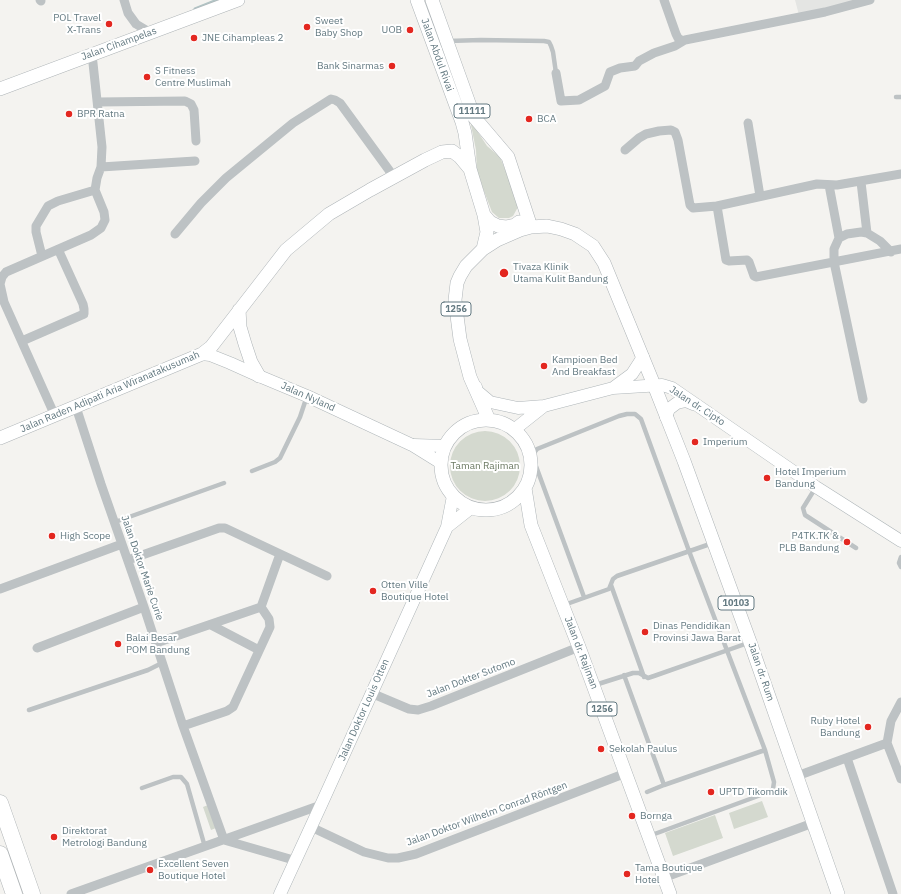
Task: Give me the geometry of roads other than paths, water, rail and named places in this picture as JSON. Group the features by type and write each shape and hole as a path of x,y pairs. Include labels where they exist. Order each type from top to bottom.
{"highway":[{"path":"0,803 32,894"},
{"path":"0,824 24,894"},
{"path":"0,854 14,894"},
{"path":"0,885 3,894"}],"main road":[{"name":"Jalan Cihampelas","path":"0,89 92,54 146,31 238,0"},
{"name":"Jalan Abdul Rivai","path":"417,0 465,133 470,169 484,215 487,232 483,249"},
{"name":"Jalan Abdul Rivai","path":"432,0 474,117 508,157 531,227"},
{"name":"Jalan Raden Adipati Aria Wiranatakusumah","path":"0,438 202,354 211,347 286,250 329,214 442,152 452,151 460,157 470,169"},
{"path":"484,215 490,222 498,226 506,227 515,225 522,220 526,212"},
{"path":"531,227 547,226 567,231 581,237 593,246 604,264 654,385"},
{"name":"1256","path":"490,420 470,377 457,323 455,292 462,271 483,249 504,236 531,227"},
{"path":"239,310 240,327 245,344 251,362 259,376"},
{"name":"Jalan Nyland","path":"202,354 210,355 307,396 412,445 441,463"},
{"path":"470,377 477,390 490,402 518,408 544,406 613,388 632,374 643,358"},
{"name":"Jalan dr. Cipto","path":"613,388 654,385 662,385 672,388 816,487 901,541"},
{"name":"Jalan dr. Rum","path":"654,385 750,642 838,894"},
{"path":"666,418 669,409 676,403 686,401 694,404"},
{"path":"515,429 544,406"},
{"name":"1256","path":"490,420 515,429 527,447 530,458 530,470 525,488 517,498 499,509 485,511 464,505 453,496 443,481 441,463 445,446 460,428 472,422 490,420"},
{"name":"Jalan Nyland","path":"412,445 445,446"},
{"name":"Jalan dr. Rajiman","path":"525,488 531,525 626,773 668,893"},
{"name":"Jalan Doktor Louis Otten","path":"280,894 312,827 447,527 453,496"},
{"name":"Jalan dr. Rajiman","path":"512,502 531,525"},
{"name":"Jalan Doktor Louis Otten","path":"447,527 471,508"}],"street":[{"path":"124,0 128,14 136,24 146,31"},
{"path":"664,0 676,34 678,38 683,41"},
{"path":"556,73 561,101 579,100 605,86 610,72 620,68 635,66 639,61 683,41 825,12 870,0"},
{"path":"55,416 3,297 0,284 2,277 6,272 91,235 102,228 105,220 104,212 95,190 101,167 102,147 92,54"},
{"path":"0,84 44,68"},
{"path":"175,234 226,178 293,123 331,100 335,100 340,103 394,177"},
{"path":"98,102 185,101 191,104 194,110 196,140"},
{"path":"748,123 760,196"},
{"path":"625,150 646,134 671,130 675,132 678,140 690,205 693,208 717,206 817,184 829,185 861,182 901,174"},
{"path":"101,167 195,161"},
{"path":"861,182 867,233"},
{"path":"829,185 839,238 834,249 834,262 863,399"},
{"path":"42,256 36,226 48,206 58,201 95,190"},
{"path":"717,206 726,260 747,260 754,276 756,277 901,249"},
{"path":"839,238 847,234 861,232 867,233 880,241 891,252"},
{"path":"22,341 84,314 83,304 58,249"},
{"name":"Jalan Doktor Marie Curie","path":"76,407 183,726 224,840"},
{"path":"128,560 219,528 225,528 327,576"},
{"path":"0,589 122,544"},
{"path":"261,606 280,554"},
{"path":"37,648 144,606"},
{"path":"156,643 261,606"},
{"path":"183,726 233,707 270,627 269,619 261,606"},
{"path":"211,624 259,650"},
{"name":"Jalan Dokter Sutomo","path":"371,693 409,709 418,710 579,648"},
{"path":"901,702 891,721 887,743 901,779"},
{"path":"797,776 887,743"},
{"path":"847,758 893,894"},
{"name":"Jalan Doktor Wilhelm Conrad Röntgen","path":"312,827 364,852 388,858 398,858 416,854 626,773"},
{"path":"71,894 322,805"},
{"path":"663,878 813,823"},
{"path":"224,840 290,859 294,862"}],"lane":[{"path":"446,41 481,40 548,42 553,52 556,73"},
{"path":"252,471 275,462 280,458 300,417 307,396"},
{"path":"584,597 533,458 533,452 537,449 619,416 635,414 641,419 764,750 774,782 773,789 769,792 649,836"},
{"path":"115,522 224,483"},
{"path":"816,487 803,508 804,515 856,548"},
{"path":"563,606 609,589 613,579 617,576 714,543"},
{"path":"901,557 898,563 901,567"},
{"path":"611,585 644,677"},
{"path":"593,686 633,673 639,673 648,678 750,642"},
{"path":"29,710 148,670 162,663"},
{"path":"624,675 664,785"},
{"path":"647,792 764,750"},
{"path":"142,788 173,777 181,777 187,784 205,847"}],"waterway":[{"path":"195,9 217,0"}],"place":[{"name":"POL Travel X-Trans","path":"109,24"},
{"name":"Sweet Baby Shop","path":"307,27"},
{"name":"UOB","path":"410,30"},
{"name":"JNE Cihampleas 2","path":"194,38"},
{"name":"Bank Sinarmas","path":"392,66"},
{"name":"S Fitness Centre Muslimah","path":"147,77"},
{"name":"BPR Ratna","path":"69,114"},
{"name":"BCA","path":"529,119"},
{"name":"Tivaza Klinik Utama Kulit Bandung","path":"504,273"},
{"name":"Kampioen Bed And Breakfast","path":"544,366"},
{"name":"Imperium","path":"695,442"},
{"name":"Hotel Imperium Bandung","path":"767,478"},
{"name":"High Scope","path":"52,536"},
{"name":"P4TK.TK & PLB Bandung","path":"847,542"},
{"name":"Otten Ville Boutique Hotel","path":"373,591"},
{"name":"Dinas Pendidikan Provinsi Jawa Barat","path":"645,632"},
{"name":"Balai Besar POM Bandung","path":"118,644"},
{"name":"Ruby Hotel Bandung","path":"868,727"},
{"name":"Sekolah Paulus","path":"601,749"},
{"name":"UPTD Tikomdik","path":"711,792"},
{"name":"Bornga","path":"632,816"},
{"name":"Direktorat Metrologi Bandung","path":"54,837"},
{"name":"Excellent Seven Boutique Hotel","path":"150,870"},
{"name":"Tama Boutique Hotel","path":"627,874"}],"park label":[{"name":"Taman Rajiman","path":"485,466"}]}
